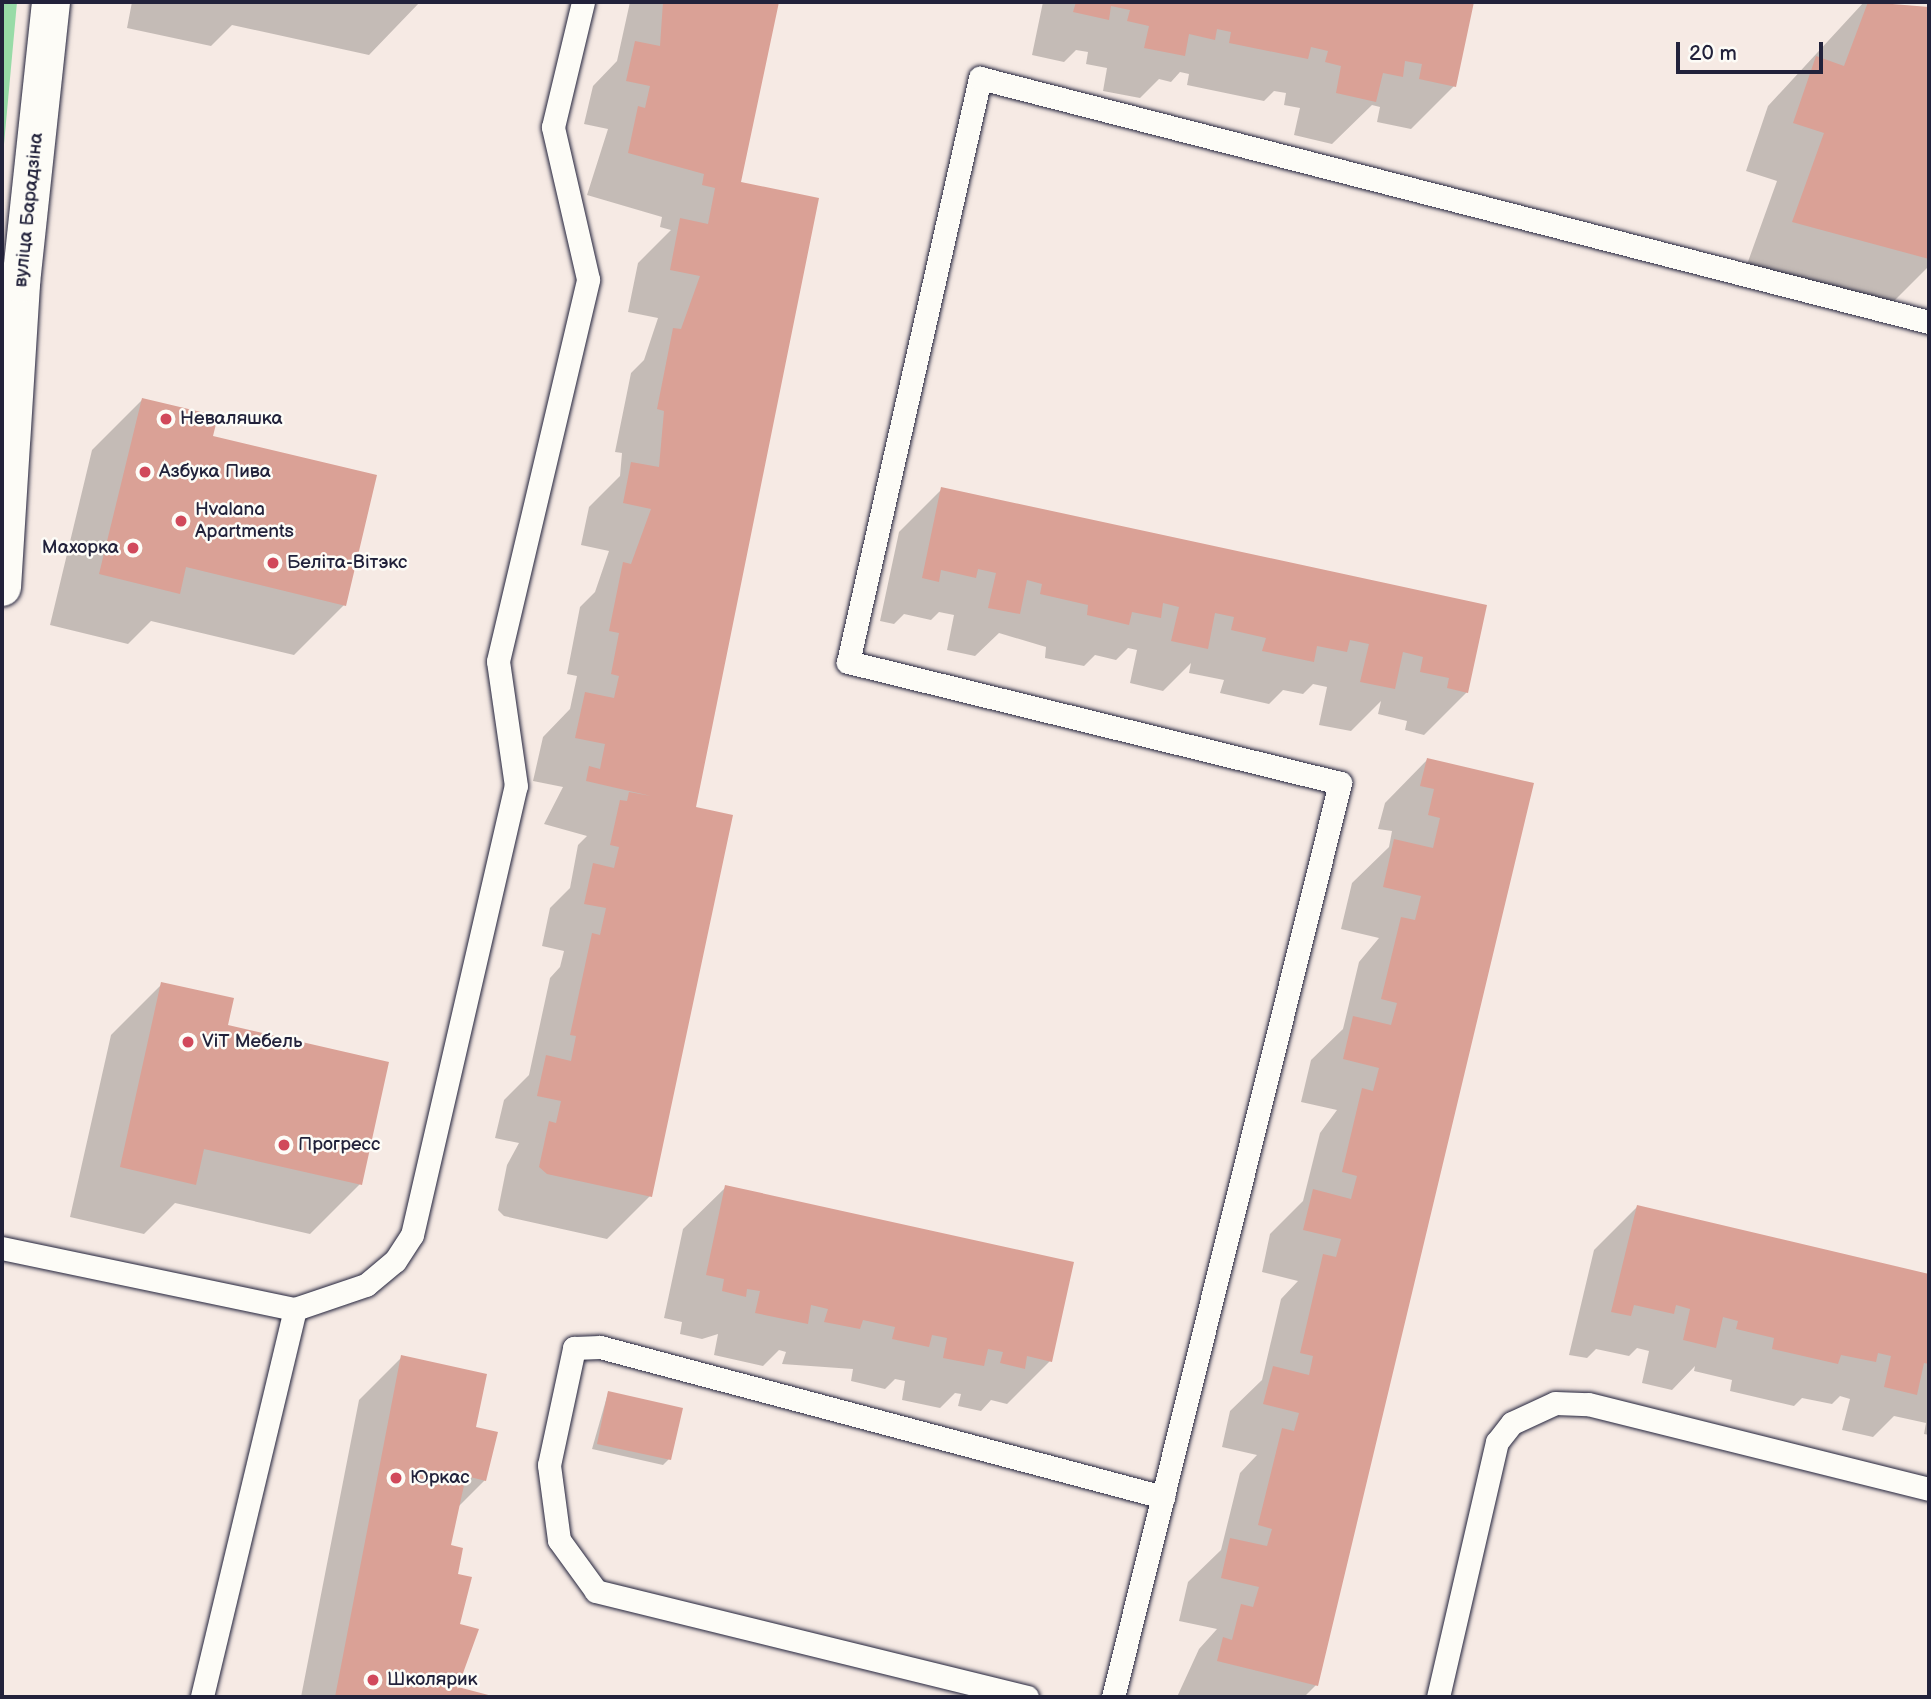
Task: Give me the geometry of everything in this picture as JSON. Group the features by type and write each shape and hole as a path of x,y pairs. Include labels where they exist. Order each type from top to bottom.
{"street":[{"name":"вуліца Барадзіна","path":"2,587 21,283 51,2"}],"lane":[{"path":"2,1248 295,1309 366,1285 395,1261 412,1235 516,786 498,661 588,279 553,127 583,2"},
{"path":"1113,1697 1340,783 848,662 980,78 1929,322"},
{"path":"202,1697 295,1309"},
{"path":"1027,1697 596,1591 559,1540 549,1465 574,1348 600,1347 1163,1497"},
{"path":"1438,1697 1497,1442 1512,1423 1555,1403 1612,1409 1929,1489"}],"green space":[{"path":"2,2 17,2 2,166"}],"building":[{"path":"663,2 779,2 741,182 819,198 696,807 733,815 652,1197 547,1174 539,1167 549,1121 556,1123 561,1101 537,1096 546,1055 571,1061 576,1036 570,1035 592,933 600,935 606,908 584,904 593,863 614,868 619,847 610,845 620,800 627,801 629,792 651,796 586,781 589,766 600,769 605,744 575,738 585,692 614,698 619,676 611,674 619,633 609,631 623,562 631,564 651,509 623,503 631,462 659,467 664,411 657,409 673,328 681,329 700,276 670,270 680,218 708,224 715,188 702,185 704,174 628,153 638,106 645,108 650,86 626,81 635,41 660,46"},
{"path":"1076,2 1474,2 1456,87 1419,79 1422,64 1405,61 1403,77 1383,73 1376,102 1336,93 1341,66 1325,62 1328,51 1311,47 1308,59 1229,43 1231,32 1217,29 1215,40 1189,34 1185,56 1144,48 1149,26 1127,21 1130,10 1111,6 1109,20 1073,12"},
{"path":"1868,2 1929,7 1929,259 1792,222 1824,133 1793,123 1816,56 1844,66"},
{"path":"142,398 218,416 213,436 377,475 346,606 186,567 180,594 99,574"},
{"path":"941,487 1487,605 1468,693 1447,688 1449,678 1420,672 1423,657 1403,652 1395,689 1360,682 1369,644 1350,640 1347,652 1317,646 1314,662 1262,651 1266,638 1231,630 1234,617 1215,613 1208,649 1171,641 1179,607 1163,603 1161,618 1132,612 1129,625 1087,615 1088,605 1040,594 1042,584 1027,580 1020,614 988,608 996,573 978,569 976,578 941,570 939,582 922,578"},
{"path":"1427,758 1534,783 1318,1686 1217,1661 1223,1637 1232,1640 1241,1604 1253,1607 1259,1587 1221,1578 1230,1538 1267,1546 1272,1529 1258,1525 1282,1428 1294,1431 1299,1413 1263,1404 1273,1366 1309,1375 1313,1356 1300,1353 1323,1254 1336,1257 1341,1239 1303,1230 1313,1189 1351,1199 1357,1176 1342,1172 1362,1088 1373,1091 1379,1068 1343,1059 1353,1016 1391,1025 1397,1003 1381,999 1401,917 1415,920 1421,896 1383,887 1394,839 1433,848 1440,818 1428,815 1434,789 1420,786"},
{"path":"161,982 234,998 228,1025 389,1062 362,1185 204,1149 196,1185 120,1167"},
{"path":"725,1185 1074,1262 1052,1362 1027,1356 1025,1369 1000,1363 1003,1352 988,1349 984,1366 943,1358 947,1338 932,1335 929,1347 892,1339 895,1327 863,1320 860,1329 824,1322 828,1309 811,1305 808,1324 755,1313 760,1291 747,1289 746,1297 722,1291 724,1279 706,1275"},
{"path":"1637,1205 1929,1274 1929,1364 1924,1363 1917,1395 1884,1387 1891,1356 1878,1353 1876,1362 1841,1355 1838,1364 1772,1349 1774,1338 1736,1329 1738,1321 1723,1317 1716,1348 1683,1340 1690,1309 1676,1305 1674,1314 1634,1305 1631,1316 1611,1312"},
{"path":"401,1355 487,1374 476,1427 498,1432 486,1481 466,1476 451,1545 463,1548 458,1574 472,1577 460,1624 479,1629 458,1687 496,1697 335,1697"},
{"path":"608,1391 683,1408 671,1460 597,1444"}],"place":[{"name":"Неваляшка","path":"166,419"},
{"name":"Азбука Пива","path":"145,472"},
{"name":"Hvalana Apartments","path":"181,521"},
{"name":"Махорка","path":"133,548"},
{"name":"Беліта-Вітэкс","path":"273,563"},
{"name":"ViT Мебель","path":"188,1042"},
{"name":"Прогресс","path":"284,1145"},
{"name":"Юркас","path":"396,1478"},
{"name":"Школярик","path":"373,1680"}]}
